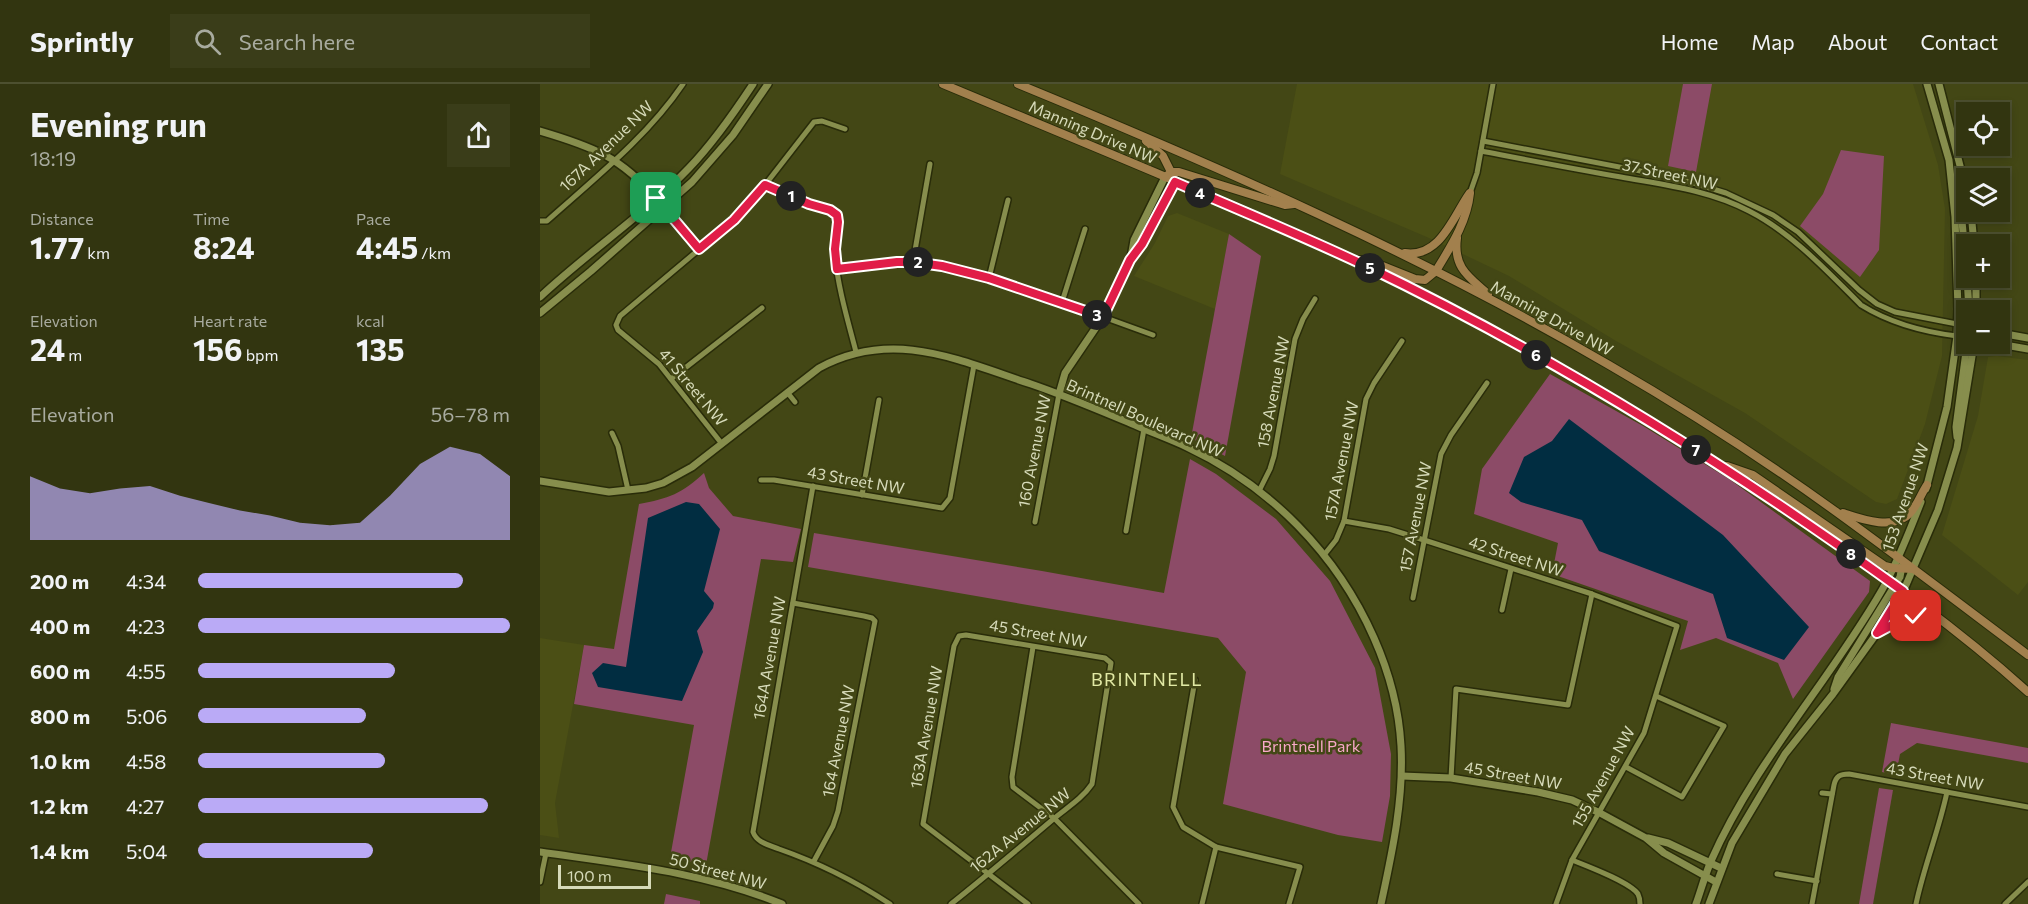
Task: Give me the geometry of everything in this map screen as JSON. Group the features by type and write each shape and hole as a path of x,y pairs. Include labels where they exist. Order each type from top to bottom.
{"main road":[{"path":"540,313 660,203 713,141 753,84"},
{"path":"540,297 660,203 692,182 742,124 768,84"},
{"name":"Manning Drive NW","path":"943,84 1165,177 1346,257 1461,315 1600,391 1766,495 1903,591 1952,628 2028,692"},
{"name":"Manning Drive NW","path":"1018,84 1296,203 1396,250 1499,303 1681,409 1835,511 2028,655"},
{"path":"1927,84 1943,135 1952,181 1961,210 1963,234"},
{"path":"1939,84 1961,168"},
{"path":"540,131 590,147 614,160 631,171 660,203"},
{"path":"1140,136 1163,156 1175,182"},
{"path":"1165,177 1172,172"},
{"path":"1172,172 1285,205 1296,203"},
{"name":"160 Avenue NW","path":"1130,260 1134,240 1165,177"},
{"path":"1952,181 1957,300"},
{"name":"160 Avenue NW","path":"1059,393 1065,373 1103,317 1130,260 1142,244 1175,182"},
{"path":"1346,257 1375,263 1415,279 1425,279 1436,271 1459,230 1468,210 1470,193"},
{"path":"1396,250 1408,254 1432,246 1446,231 1470,193"},
{"path":"1459,230 1456,247 1458,263 1463,272 1499,303"},
{"path":"2010,335 2028,338"},
{"path":"2010,346 2028,349"},
{"name":"Brintnell Boulevard NW","path":"540,481 609,492 663,483 678,476 722,444 819,368 856,352 875,349 907,349 940,354 1059,393 1212,460 1259,491 1292,519 1324,555 1368,624 1386,669 1398,717 1402,776 1396,826 1381,904"},
{"name":"153 Avenue NW","path":"1696,904 1710,863 1736,811 1891,583 1893,568 1927,486 1961,354"},
{"path":"1957,448 1956,426 1963,354"},
{"name":"153 Avenue NW","path":"1708,904 1732,843 1785,754 1833,694 1877,633 1914,569 1938,510 1957,448 1972,354"},
{"path":"1711,460 1753,475 1879,562 1893,568 1914,569"},
{"path":"1835,511 1869,521 1900,520 1910,513 1927,486"},
{"path":"1899,558 1902,569"},
{"path":"1833,694 1838,676 1891,583 1902,569"},
{"path":"1877,633 1910,616 1928,617 1952,628"},
{"name":"45 Street NW","path":"1402,776 1451,778 1572,800 1646,838 1664,853 1716,882"},
{"name":"45 Street NW","path":"1646,838 1668,843 1721,868"},
{"name":"50 Street NW","path":"543,852 697,876 782,904"}],"street":[{"name":"167A Avenue NW","path":"541,221 547,221 614,160 648,127 684,84"},
{"path":"1470,193 1481,151 1493,84"},
{"path":"660,203 699,249 734,220 816,121 845,129"},
{"name":"37 Street NW","path":"1483,141 1677,178 1726,193 1773,215 1798,232 1877,304 1905,314 1956,324"},
{"name":"37 Street NW","path":"1481,151 1688,189 1724,199 1774,226 1800,246 1861,305 1871,311 1906,325 1956,337"},
{"path":"913,262 930,164"},
{"path":"765,185 809,204 830,210 837,215 835,249 837,269 856,352"},
{"path":"989,278 1008,200"},
{"path":"1062,302 1085,229"},
{"name":"41 Street NW","path":"699,249 620,316 616,326 620,333 648,354 671,379 722,444"},
{"path":"837,269 913,262 954,268 1062,302 1154,335"},
{"name":"158 Avenue NW","path":"1259,491 1270,470 1274,456 1295,339 1315,299"},
{"path":"671,379 762,308"},
{"name":"157A Avenue NW","path":"1324,555 1336,540 1344,521 1366,399 1402,341"},
{"name":"43 Street NW","path":"761,480 813,486 934,508 945,506 950,498 974,366"},
{"name":"157 Avenue NW","path":"1413,598 1441,454 1487,383"},
{"path":"787,392 795,402"},
{"name":"160 Avenue NW","path":"1035,522 1059,393"},
{"path":"862,495 879,400"},
{"path":"1126,531 1144,429"},
{"path":"612,433 618,446 628,490"},
{"name":"164A Avenue NW","path":"813,486 752,828 753,835 759,841 814,861"},
{"name":"42 Street NW","path":"1344,521 1389,529 1424,540 1592,594 1677,627"},
{"path":"1502,610 1511,569"},
{"path":"1451,778 1456,689 1568,705 1592,594"},
{"name":"164 Avenue NW","path":"793,603 864,616 874,621 838,811 833,826 814,861"},
{"name":"155 Avenue NW","path":"1556,904 1572,860 1644,734 1677,627"},
{"name":"45 Street NW","path":"959,636 966,635 1105,658 1111,663"},
{"name":"163A Avenue NW","path":"959,636 954,646 923,824 988,874"},
{"path":"1033,647 1012,777 1013,787 1054,818 1139,904"},
{"name":"162A Avenue NW","path":"951,904 1054,818 1083,797 1092,784 1111,663"},
{"path":"1195,680 1173,807 1183,827 1216,847 1300,867 1289,904"},
{"path":"1626,767 1682,797 1724,726 1656,696"},
{"name":"43 Street NW","path":"1832,795 1838,777 1849,774 2028,807"},
{"path":"1917,904 1922,874 1947,792"},
{"path":"1812,904 1832,795 1822,793"},
{"path":"1202,904 1216,847"},
{"path":"540,882 543,852"},
{"path":"1572,860 1612,877 1633,890 1640,901"},
{"path":"814,861 866,888 890,904"},
{"path":"988,874 1028,904"},
{"path":"1777,874 1816,881"},
{"path":"2005,904 2028,882"}],"shaded area":[{"path":"1297,84 1913,84 1938,165 1945,209 1942,356 1925,424 1897,499 1886,504 1876,502 1745,413 1616,341 1509,276 1429,238 1280,174"},
{"path":"1177,213 1229,234 1215,309 1134,276 1155,243 1168,216"},
{"path":"1988,357 2028,360 2028,582 2018,595 1942,535 1978,416"},
{"path":"540,638 584,645 555,803 559,838 540,835"}],"green space":[{"path":"1683,84 1712,84 1696,172 1668,166"},
{"path":"1841,150 1884,156 1879,250 1860,277 1800,226 1823,194"},
{"path":"1229,234 1261,256 1225,456 1191,438"},
{"path":"1550,374 1643,426 1729,479 1870,581 1869,592 1793,699 1778,663 1716,638 1680,650 1688,621 1552,574 1558,543 1474,514 1482,469"},
{"name":"Brintnell Park","path":"1190,459 1216,474 1276,519 1330,581 1375,668 1391,754 1390,796 1382,842 1338,835 1223,804 1246,672 1218,638 808,567 814,533 1164,593"},
{"path":"704,473 709,488 733,516 801,529 793,562 761,559 706,865 670,858 694,725 574,704 584,645 614,649 639,504 674,494 689,486"},
{"path":"1891,723 2028,748 2028,763 1917,743 1900,754 1896,775 1882,772"},
{"path":"1879,788 1893,790 1873,904 1859,904"},
{"path":"666,894 700,901 700,904 664,904"}],"water":[{"path":"1569,419 1723,535 1809,627 1784,660 1727,638 1713,594 1599,551 1582,520 1521,502 1509,493 1524,457 1552,441"},
{"path":"686,502 699,504 720,529 704,591 714,603 713,608 697,631 703,652 682,701 598,687 592,673 603,663 626,667 648,518"}],"district":[{"name":"BRINTNELL","path":"1147,680"}],"route":[{"path":"656,198 699,249 734,220 765,185 809,204 830,210 837,215 835,249 837,269 897,262 942,266 989,278 1103,317 1130,260 1142,244 1175,182 1367,267 1600,391 1766,495 1903,591 1877,633 1905,618 1916,616"}]}
